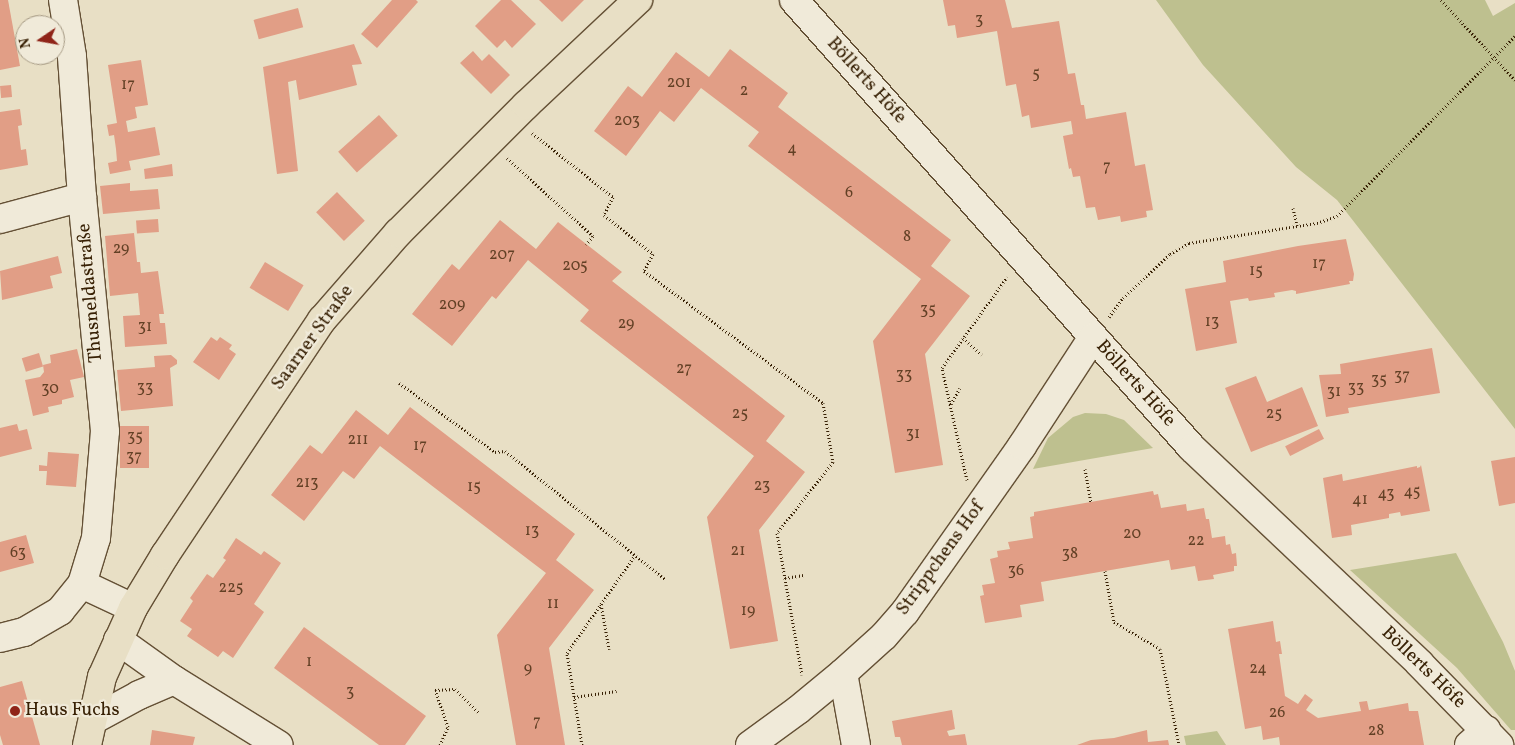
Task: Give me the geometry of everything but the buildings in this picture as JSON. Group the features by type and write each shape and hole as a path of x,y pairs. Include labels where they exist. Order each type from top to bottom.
{"main road":[{"name":"Saarner Straße","path":"90,733 102,677 133,608 165,555 322,320 398,233 513,119 638,0"}],"street":[{"name":"Thusneldastraße","path":"63,0 72,56 82,197 105,431 96,538 82,584"},
{"name":"Böllerts Höfe","path":"794,0 1192,448 1419,663 1485,740"},
{"path":"0,219 82,197"},
{"name":"Strippchens Hof","path":"750,745 807,703 884,636 904,612 974,514 1093,337"},
{"path":"0,638 24,632 60,611 82,584 133,608"},
{"path":"118,640 174,680 279,745"},
{"path":"843,673 856,745"},
{"path":"90,733 139,695 174,680"}],"path":[{"path":"1440,0 1496,57 1515,80"},
{"path":"1093,337 1123,298 1170,254 1189,243 1317,223 1337,216 1360,194 1395,155 1496,57 1515,36"},
{"path":"513,119 613,197 604,215 653,254 644,270 823,403 833,462 777,533 807,703"},
{"path":"489,143 593,236 586,244"},
{"path":"1294,208 1297,226"},
{"path":"974,514 942,368 1021,257"},
{"path":"963,338 982,355"},
{"path":"399,383 494,452 505,451 665,579"},
{"path":"950,404 960,388"},
{"path":"1086,469 1091,502"},
{"path":"582,745 567,653 635,555"},
{"path":"1105,571 1114,622 1160,649 1178,745"},
{"path":"785,578 804,575"},
{"path":"601,604 609,649"},
{"path":"440,745 448,726 435,690 455,689 479,713"},
{"path":"574,697 617,691"}],"green space":[{"path":"1156,0 1485,0 1493,16 1515,3 1515,429 1337,200 1296,167 1203,65"},
{"path":"1085,413 1106,414 1124,420 1153,448 1033,469 1048,438 1073,417"},
{"path":"1456,553 1503,642 1515,671 1515,730 1511,730 1457,668 1350,570"},
{"path":"1217,731 1226,745 1186,745 1184,736"}],"place":[{"name":"Haus Fuchs","path":"15,711"}]}
